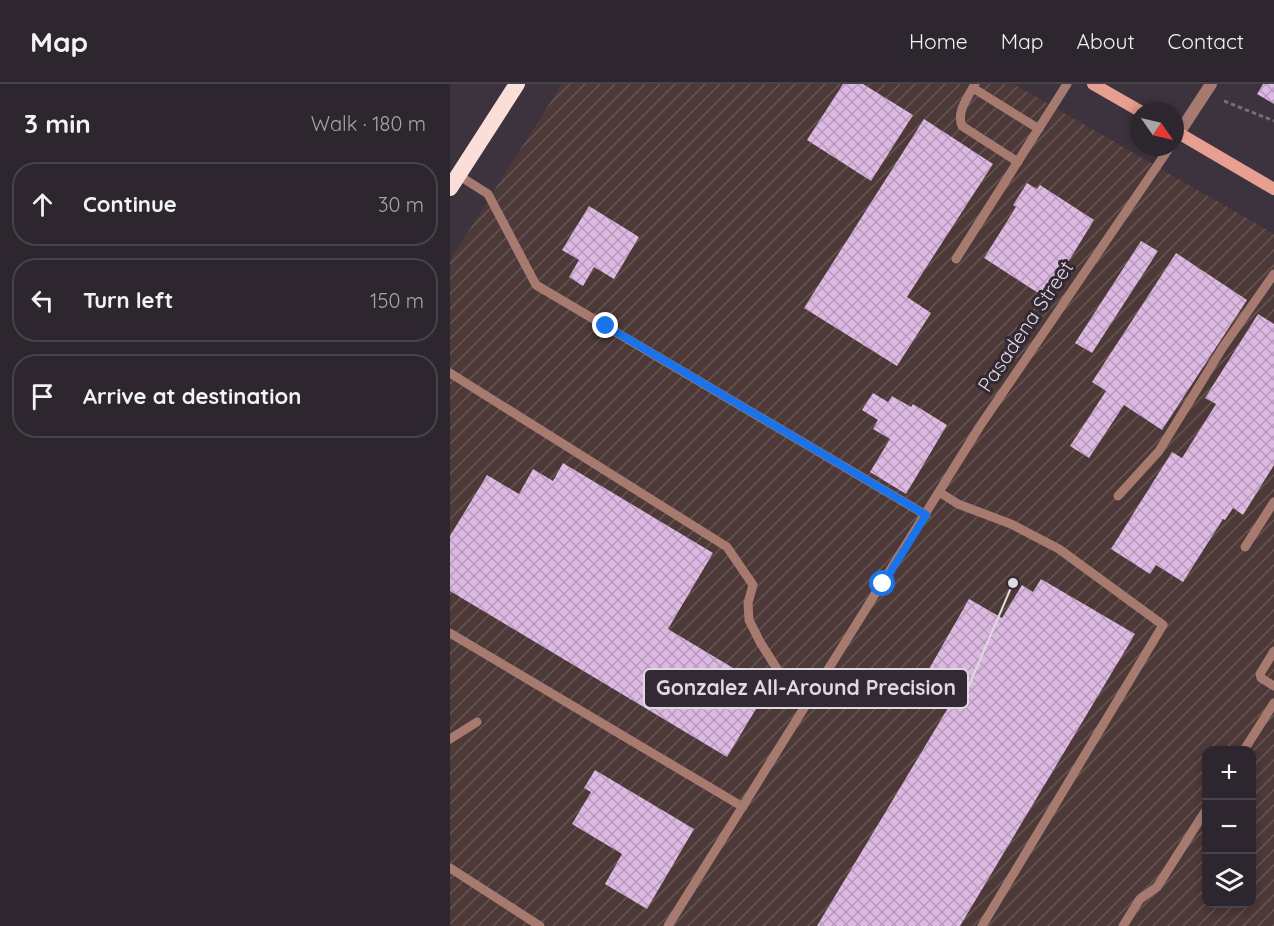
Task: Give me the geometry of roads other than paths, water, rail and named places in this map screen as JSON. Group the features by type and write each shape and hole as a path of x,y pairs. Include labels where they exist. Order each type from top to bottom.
{"highway":[{"path":"454,182 517,84"}],"main road":[{"path":"1093,84 1130,105"},
{"path":"1184,139 1274,189"}],"street":[{"path":"1184,123 1211,84"}],"lane":[{"path":"956,259 1067,84"},
{"path":"1018,162 962,126 959,119 961,110 974,86 1039,129"},
{"name":"Pasadena Street","path":"668,926 980,426 1164,156"},
{"path":"454,182 489,194 536,285 926,515"},
{"path":"1118,496 1159,451 1224,346 1274,274"},
{"path":"450,373 727,548 753,585 748,603 749,620 760,642 779,672 815,693"},
{"path":"939,492 957,504 1011,524 1059,549 1163,625 982,926"},
{"path":"1245,547 1274,502"},
{"path":"450,633 743,807"},
{"path":"1274,651 1260,674 1261,678 1274,686"},
{"path":"1247,746 1274,703"},
{"path":"450,739 477,722"},
{"path":"1123,926 1140,900 1157,887 1202,816"},
{"path":"450,868 540,926"}],"place":[{"name":"Gonzalez All-Around Precision","path":"1013,583"}]}
